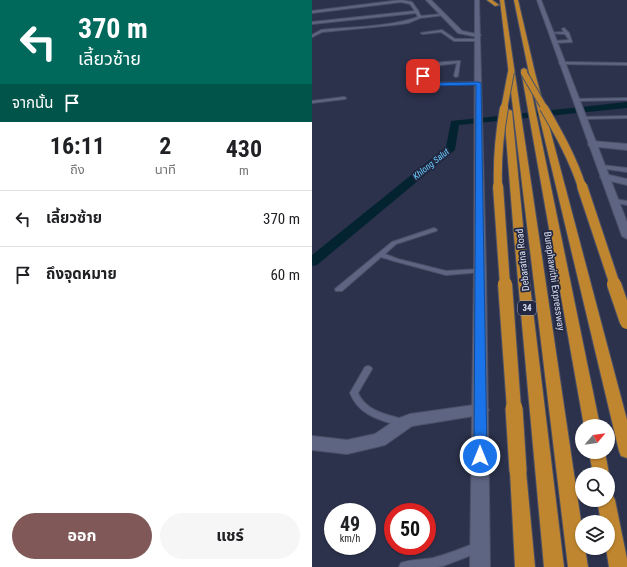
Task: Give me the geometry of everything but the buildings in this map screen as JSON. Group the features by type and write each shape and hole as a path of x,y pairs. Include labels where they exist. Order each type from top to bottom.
{"highway":[{"path":"489,0 499,2 498,19"},
{"name":"Buraphawithi Expressway","path":"511,0 591,419"},
{"path":"516,0 532,73 627,451"},
{"name":"Buraphawithi Expressway","path":"499,2 511,72 578,567"},
{"name":"Debaratna Road","path":"500,48 505,74 519,236 554,567"},
{"path":"511,72 498,142 498,165 525,567"},
{"path":"524,73 565,144 575,166 627,322"},
{"path":"607,507 619,567"}],"main road":[{"path":"428,0 460,32 478,38"},
{"path":"477,0 481,410 480,567"},
{"path":"539,0 561,63 627,236"},
{"path":"592,144 627,147"},
{"path":"605,177 627,182"},
{"path":"312,443 347,448 379,440 403,423 410,420 481,410"}],"lane":[{"path":"312,12 401,1 411,3 420,17"},
{"path":"312,23 418,12"},
{"path":"312,36 330,30 394,24 407,22 420,17 443,15"},
{"path":"554,42 571,41 564,29"},
{"path":"423,33 442,31 454,40 478,38"},
{"path":"551,33 567,33"},
{"path":"456,76 459,62 443,62 416,67 429,84 478,83"},
{"path":"561,63 627,64"},
{"path":"312,102 344,98"},
{"path":"579,109 627,99"},
{"path":"579,109 627,117"},
{"path":"601,167 627,170"},
{"path":"614,201 627,203"},
{"path":"339,289 394,243 434,230"},
{"path":"380,254 396,260 446,273 480,271"},
{"path":"368,369 354,393 355,400 364,408 403,423"},
{"path":"405,567 415,567 451,559 480,547"}],"waterway":[{"name":"Khlong Salut","path":"312,262 451,148 454,123 627,105"}],"route":[{"path":"423,76 429,84 478,83 481,410 480,456"}]}
